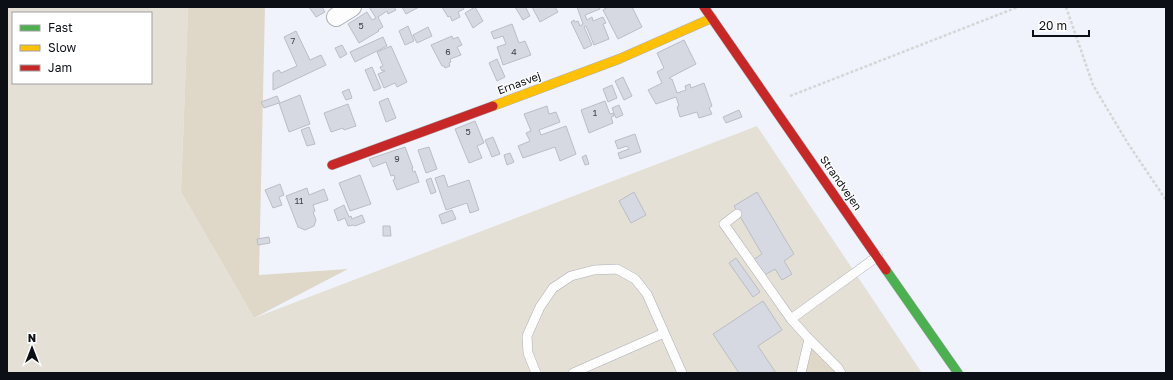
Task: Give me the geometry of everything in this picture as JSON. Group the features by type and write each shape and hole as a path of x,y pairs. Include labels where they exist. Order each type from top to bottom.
{"main road":[{"name":"Strandvejen","path":"704,7 958,373"},
{"name":"Ernasvej","path":"332,165 619,59 712,18"}],"street":[{"path":"336,17 352,7"}],"lane":[{"path":"737,214 724,224 791,319 841,373"},
{"path":"791,319 878,256"},
{"path":"536,373 528,354 527,336 540,306 553,288 571,276 594,270 617,269 635,279 647,294 682,373"},
{"path":"572,373 664,333"},
{"path":"801,373 809,339"}],"path":[{"path":"771,104 1018,7"},
{"path":"1066,7 1093,85 1127,142 1166,200"}],"shaded area":[{"path":"7,7 188,7 181,192 254,318 757,126 922,373 7,373"},
{"path":"188,7 265,7 259,275 348,269 254,318 181,192"},
{"path":"809,339 841,373 801,373"}],"building":[{"path":"309,7 322,7 325,12 316,17"},
{"path":"369,7 394,7 396,10 388,14 387,11 378,17 383,27 359,43 348,24 367,12 372,20 376,18"},
{"path":"402,7 419,7 406,14"},
{"path":"442,7 463,7 464,9 458,12 460,17 452,21 450,16 448,17"},
{"path":"475,7 483,21 473,28 465,13"},
{"path":"515,7 528,7 526,8 530,16 523,20"},
{"path":"532,7 555,7 558,12 540,22"},
{"path":"577,7 599,7 600,9 585,15 587,20 592,17 593,21 603,17 606,23 603,24 609,39 594,45 586,26 584,27 592,45 584,49 571,22 574,20 575,22 578,21 580,26 583,24"},
{"path":"608,7 632,7 642,27 618,39 603,10"},
{"path":"512,24 519,43 525,41 531,55 503,65 497,47 506,44 503,36 494,39 491,32"},
{"path":"408,26 414,41 405,45 399,31"},
{"path":"428,27 432,36 417,43 413,35"},
{"path":"296,31 310,60 321,55 326,65 273,90 273,73 279,70 281,73 297,66 284,37"},
{"path":"452,36 453,39 458,37 462,45 457,47 461,55 450,59 450,66 445,68 442,66 431,45"},
{"path":"383,37 387,46 355,62 350,52"},
{"path":"684,40 696,64 669,78 672,79 677,93 686,90 685,86 690,84 691,88 704,83 712,106 709,108 712,114 699,118 697,112 680,117 676,97 656,104 648,90 662,83 657,72 664,68 657,53"},
{"path":"342,45 347,54 340,58 335,48"},
{"path":"391,46 407,82 397,87 395,83 384,88 378,74 385,71 382,71 380,67 383,66 377,52"},
{"path":"497,59 505,77 497,81 489,63"},
{"path":"372,67 381,88 374,91 365,70"},
{"path":"623,77 632,96 624,100 615,81"},
{"path":"612,85 617,98 608,102 603,89"},
{"path":"349,89 352,98 346,100 342,92"},
{"path":"300,95 310,124 289,132 279,103 264,108 261,102 277,96 280,103"},
{"path":"388,98 396,118 386,122 379,102"},
{"path":"605,101 610,114 613,113 614,116 611,117 613,123 589,133 581,110"},
{"path":"348,104 356,126 331,132 324,113"},
{"path":"619,105 623,115 616,118 612,108"},
{"path":"547,106 549,114 556,112 560,122 539,130 541,135 566,126 576,154 560,161 555,147 523,158 518,146 530,141 526,133 531,131 524,114"},
{"path":"739,110 742,117 726,123 723,117"},
{"path":"475,121 484,143 477,146 482,158 469,163 455,129"},
{"path":"309,127 315,144 307,146 301,130"},
{"path":"635,134 641,152 620,159 618,153 629,149 627,146 618,149 615,141"},
{"path":"493,137 500,154 492,157 485,140"},
{"path":"405,147 413,168 413,172 415,171 419,182 397,190 393,180 395,179 394,175 391,176 386,162 373,167 369,159"},
{"path":"429,147 437,169 426,173 418,150"},
{"path":"510,153 514,162 507,165 504,155"},
{"path":"586,155 589,164 585,165 582,157"},
{"path":"360,175 371,204 350,211 339,183"},
{"path":"444,175 448,187 469,180 479,210 470,213 467,203 446,210 435,178"},
{"path":"431,178 436,192 431,194 426,180"},
{"path":"280,184 284,195 279,197 282,205 273,208 265,190"},
{"path":"307,188 309,195 324,189 328,200 313,205 315,211 313,212 316,220 314,226 305,230 298,227 286,196"},
{"path":"634,192 646,215 631,223 619,201"},
{"path":"757,192 794,254 784,261 792,274 782,280 775,269 763,276 753,260 762,254 734,206"},
{"path":"344,205 349,217 351,216 352,219 362,215 365,222 355,226 348,226 345,218 338,221 334,210"},
{"path":"452,210 456,219 442,224 439,215"},
{"path":"383,226 390,226 391,236 383,236"},
{"path":"269,237 270,243 258,245 257,239"},
{"path":"736,258 760,292 753,297 729,263"},
{"path":"763,301 782,330 758,346 776,373 739,373 713,334"}],"traffic: fast":[{"path":"886,270 958,373"}],"traffic: slow":[{"path":"493,106 619,59 712,18"}],"traffic: jam":[{"path":"704,7 886,270"},
{"path":"332,165 493,106"}]}
